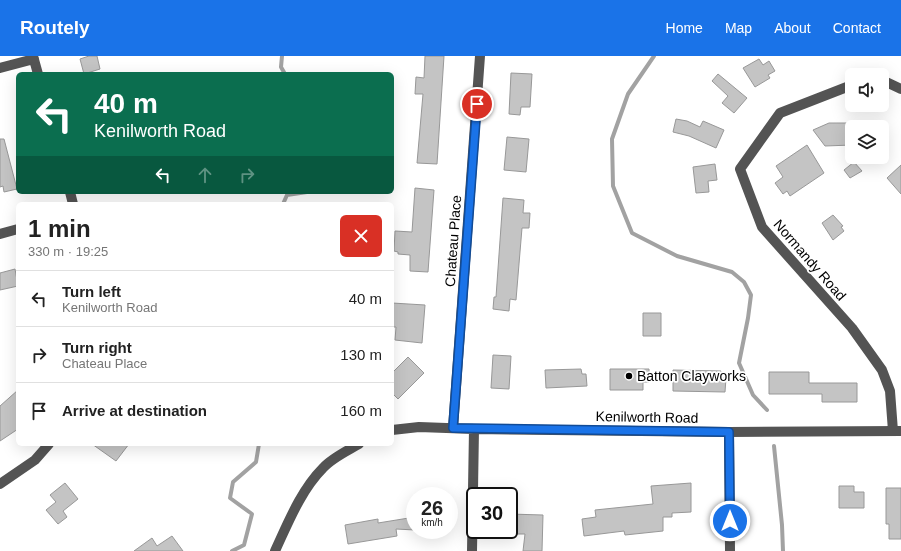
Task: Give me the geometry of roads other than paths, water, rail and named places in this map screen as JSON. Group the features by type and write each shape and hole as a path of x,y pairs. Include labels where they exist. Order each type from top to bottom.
{"street":[{"name":"Chateau Place","path":"453,428 480,56"},
{"path":"0,68 33,57 37,72"},
{"path":"889,83 901,89"},
{"name":"Normandy Road","path":"845,88 780,114 740,169 762,227 852,328 882,370 890,391 897,431"},
{"path":"0,234 16,230"},
{"name":"Kenilworth Road","path":"394,430 419,427 729,432 897,431"},
{"path":"472,551 474,429"},
{"path":"729,432 730,551"},
{"path":"0,484 35,460 47,446"},
{"path":"276,551 298,504 318,473 330,461 356,446"}],"waterway":[{"path":"282,56 281,67 284,72"},
{"path":"654,56 628,94 612,139 613,186 632,233 677,256 732,272 744,282 751,295 739,363 753,395 767,410"},
{"path":"284,202 287,195 294,194"},
{"path":"232,551 244,545 252,514 230,498 233,482 256,462 259,446"},
{"path":"774,446 782,525 783,551"}],"place":[{"name":"Batton Clayworks","path":"629,376"}]}
